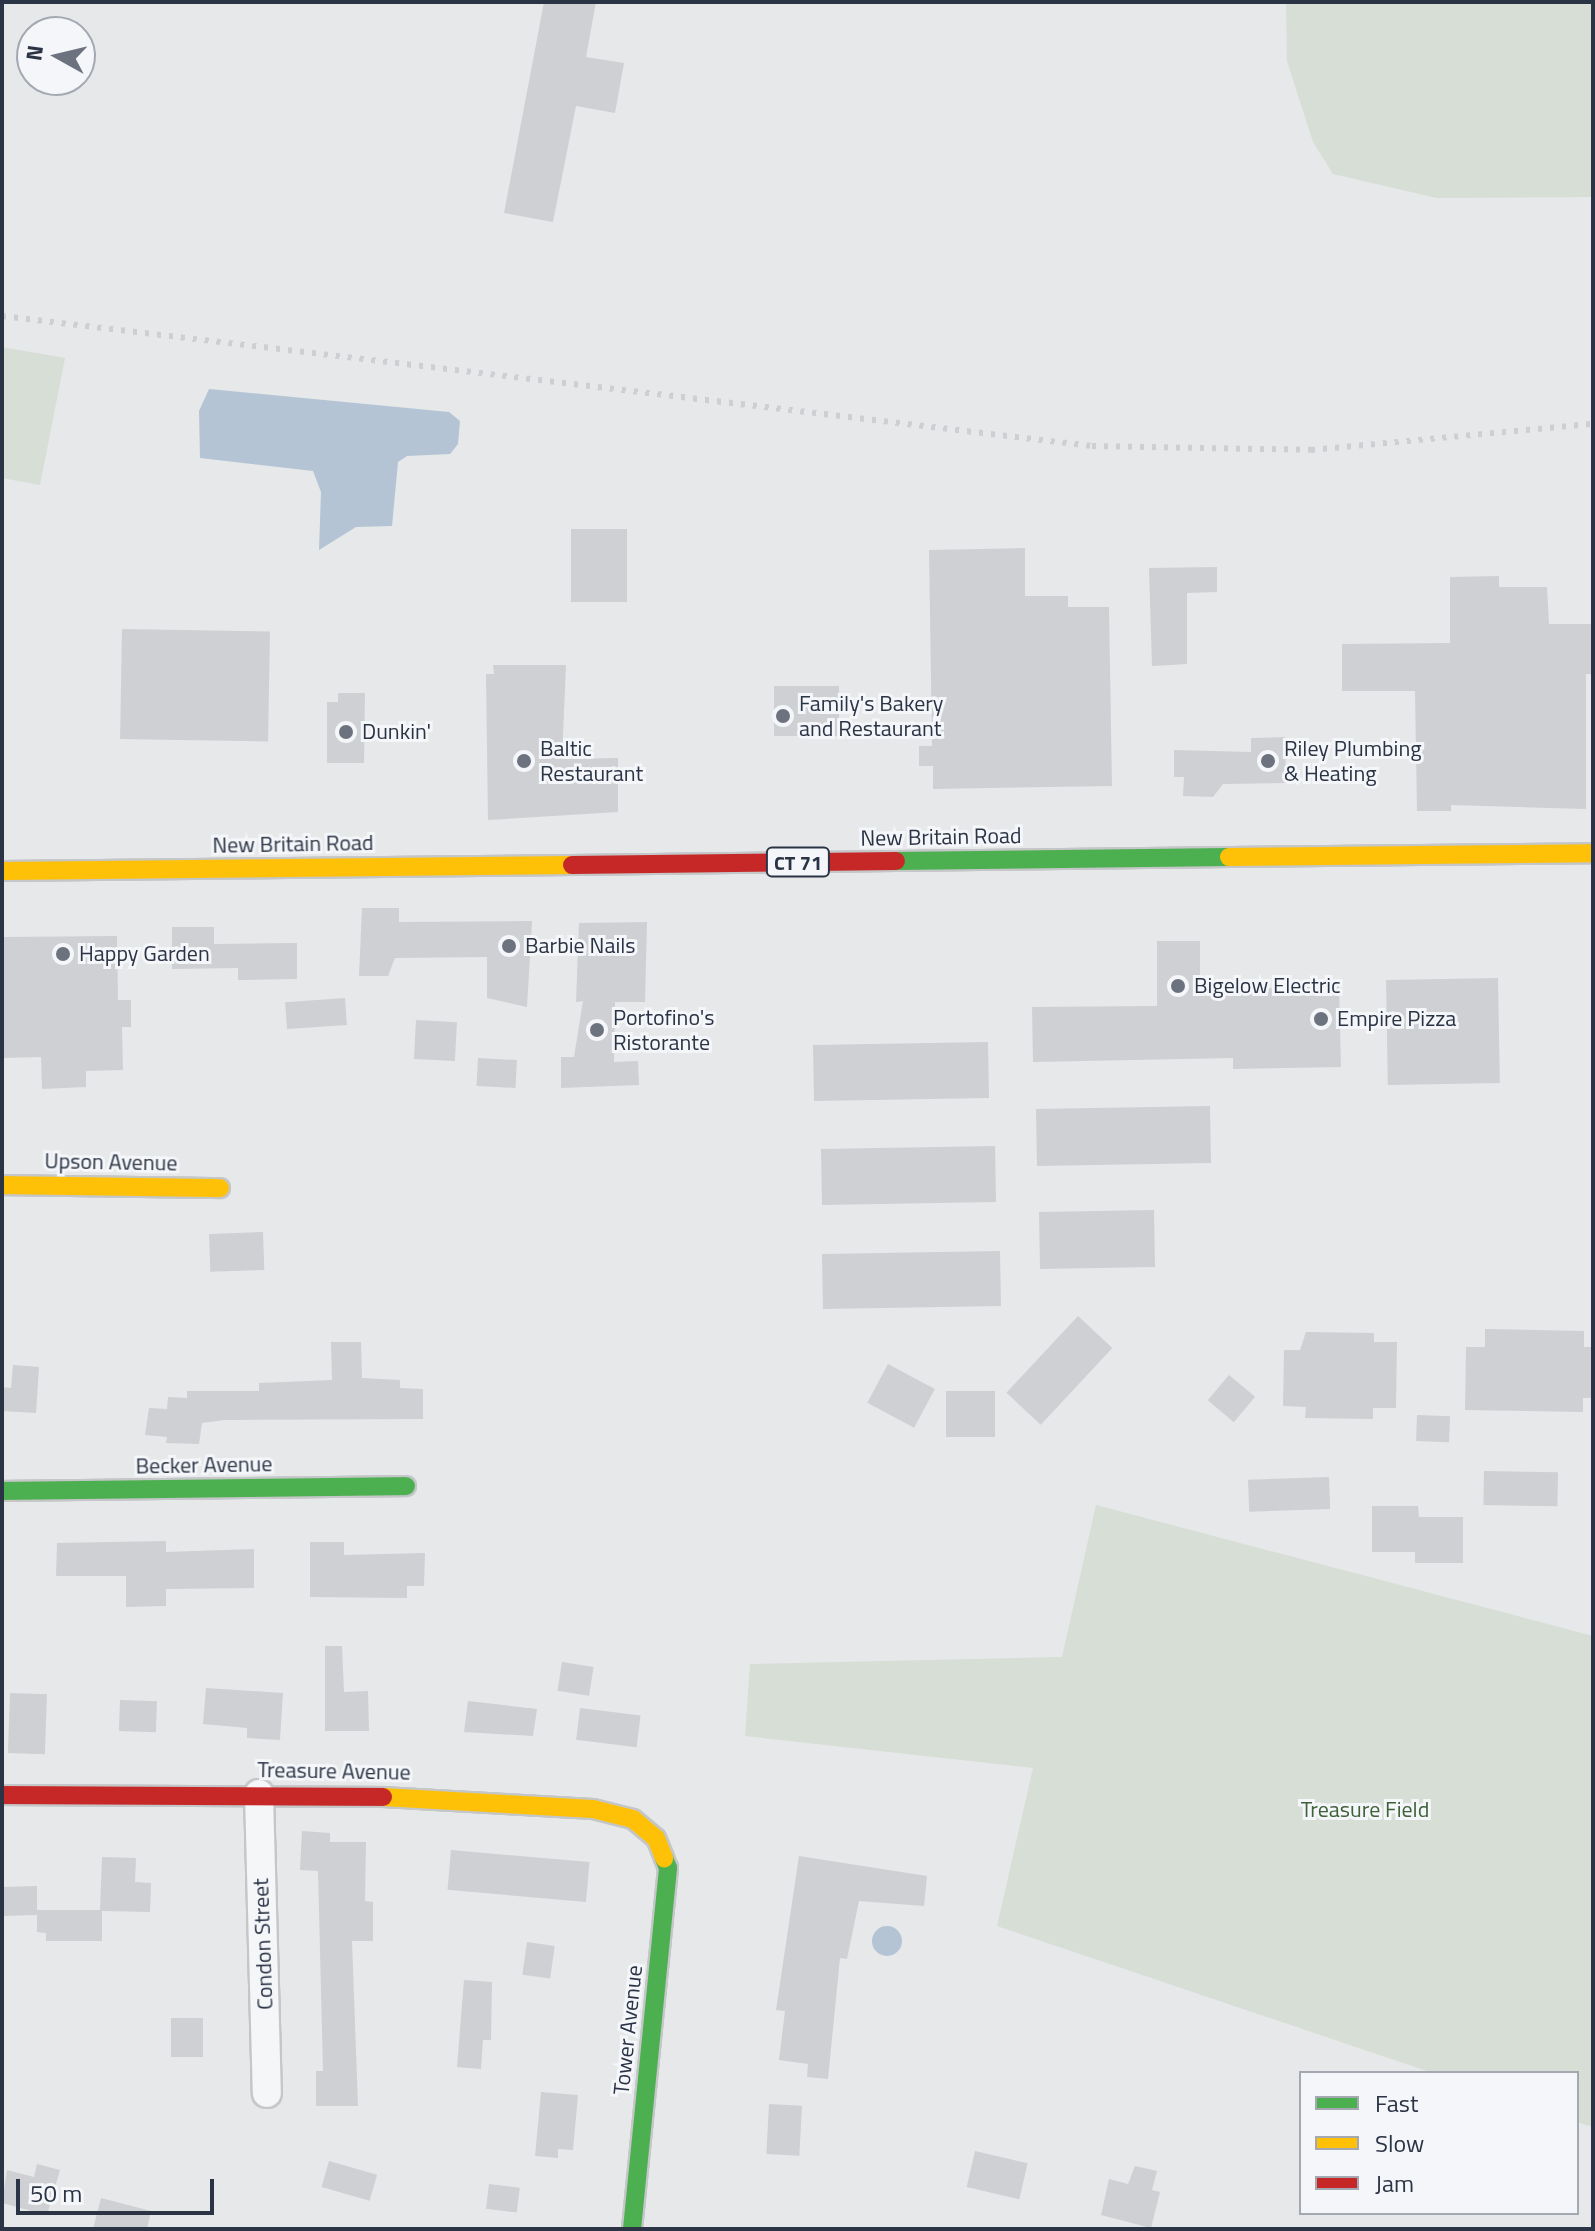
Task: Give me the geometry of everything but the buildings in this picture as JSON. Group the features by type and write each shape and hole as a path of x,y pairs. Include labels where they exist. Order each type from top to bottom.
{"street":[{"name":"New Britain Road","path":"2,871 1593,853"},
{"name":"Upson Avenue","path":"2,1185 220,1188"},
{"name":"Becker Avenue","path":"2,1491 406,1486"},
{"name":"Condon Street","path":"259,1794 267,2093"},
{"name":"Treasure Avenue","path":"2,1795 455,1797 593,1809 633,1819 656,1838"},
{"name":"Tower Avenue","path":"632,2229 668,1868 656,1838"}],"green space":[{"path":"1286,2 1593,2 1593,197 1437,198 1333,174 1313,142 1287,61"},
{"path":"2,347 65,358 40,485 2,478"},
{"name":"Treasure Field","path":"1096,1505 1593,1636 1593,2127 1579,2123 1579,2071 1427,2071 997,1926 1033,1768 745,1736 750,1664 1062,1657"}],"water":[{"path":"209,389 449,412 460,421 458,444 450,454 407,456 398,462 392,526 356,527 319,550 321,492 313,471 200,458 199,411"},
{"path":"887,1926 898,1930 902,1941 898,1952 887,1956 876,1952 872,1941 876,1930"}],"railway":[{"path":"2,316 1092,446 1311,450 1593,424"}],"traffic: fast":[{"path":"896,861 1229,857"},
{"path":"2,1491 406,1486"},
{"path":"632,2229 668,1868 664,1858"}],"traffic: slow":[{"path":"1229,857 1593,853"},
{"path":"2,871 572,865"},
{"path":"2,1185 220,1188"},
{"path":"383,1797 593,1809 633,1819 656,1838 664,1858"}],"traffic: jam":[{"path":"572,865 896,861"},
{"path":"2,1795 383,1797"}],"place":[{"name":"Family's Bakery and Restaurant","path":"783,716"},
{"name":"Dunkin'","path":"346,732"},
{"name":"Baltic Restaurant","path":"524,761"},
{"name":"Riley Plumbing & Heating","path":"1268,761"},
{"name":"Barbie Nails","path":"509,946"},
{"name":"Happy Garden","path":"63,954"},
{"name":"Bigelow Electric","path":"1178,986"},
{"name":"Empire Pizza","path":"1321,1019"},
{"name":"Portofino's Ristorante","path":"597,1030"}]}
